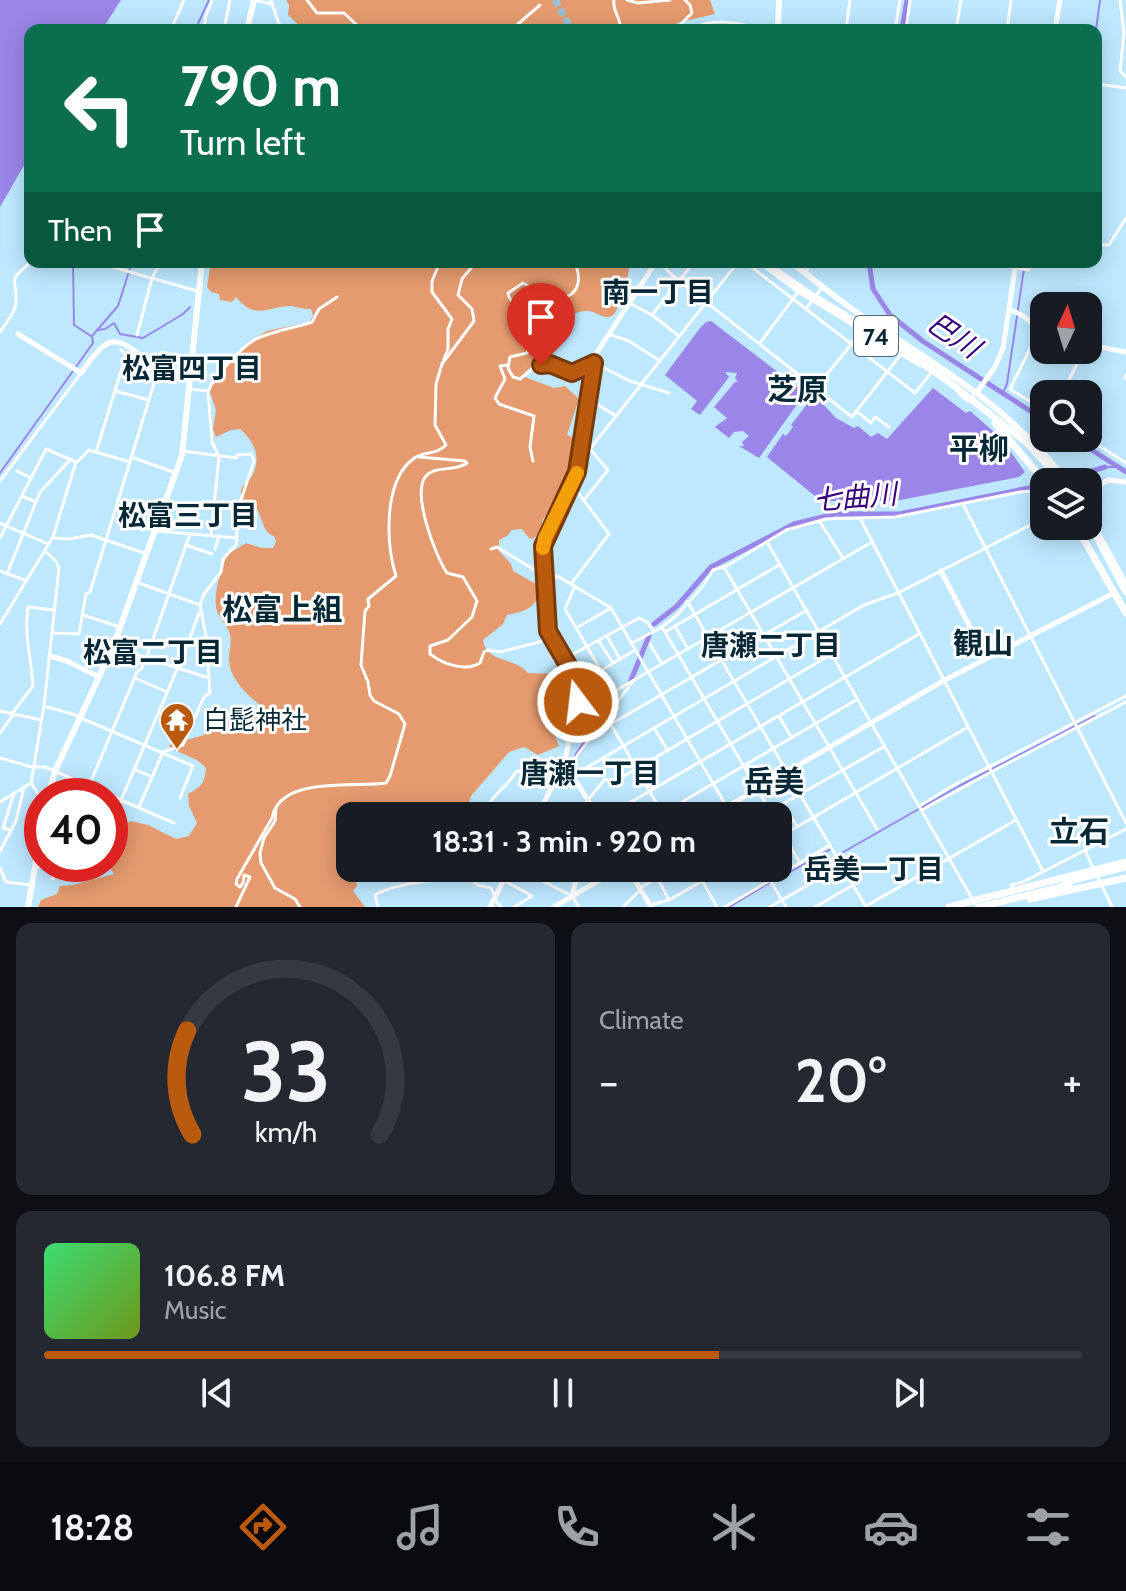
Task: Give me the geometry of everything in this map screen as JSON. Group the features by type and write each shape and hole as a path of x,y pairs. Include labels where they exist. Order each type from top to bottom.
{"highway":[{"name":"74","path":"769,268 810,297 934,373 1028,444 1052,468"},
{"name":"74","path":"988,415 1030,468"},
{"path":"1082,540 1126,614"},
{"path":"1100,540 1126,592"},
{"path":"977,905 1014,891 1093,869 1126,870"},
{"path":"949,907 1005,901 1126,870"},
{"path":"994,907 1101,884 1126,870"},
{"path":"962,907 1072,876 1126,870"}],"main road":[{"path":"248,24 254,0"},
{"path":"778,24 779,0"},
{"path":"53,778 113,647 183,451 202,268"},
{"name":"74","path":"799,268 870,321 978,390 1053,468"},
{"name":"74","path":"978,390 1007,427 1030,468"},
{"path":"1101,540 1126,585"},
{"path":"28,907 32,882"}],"street":[{"path":"174,24 184,0"},
{"path":"205,24 212,0"},
{"path":"225,24 230,0"},
{"path":"254,0 271,2 279,24"},
{"path":"307,0 317,13 344,13 356,24"},
{"path":"614,0 613,8 620,24"},
{"path":"627,0 638,3 670,0"},
{"path":"681,24 692,13 685,0"},
{"path":"847,24 850,0"},
{"path":"896,24 900,0"},
{"path":"907,24 910,0"},
{"path":"957,24 961,0"},
{"path":"1008,24 1011,0"},
{"path":"1056,24 1060,0"},
{"path":"1120,0 1124,11 1120,71 1126,77"},
{"path":"518,24 540,5"},
{"path":"706,24 744,24"},
{"path":"1102,85 1126,88"},
{"path":"1102,245 1109,245 1126,218"},
{"path":"0,332 16,305 13,280 24,268"},
{"path":"118,268 200,292"},
{"path":"137,335 152,278 158,268"},
{"path":"236,907 250,877 244,875 240,887 236,884 237,879 283,800 302,790 386,783 390,776 405,724 399,714 374,701 370,695 361,665 362,635 368,599 396,576 391,564 388,538 392,492 397,477 412,460 441,450 446,445 433,415 436,384 448,349 448,329 452,319 432,292 432,281 437,268"},
{"path":"442,364 474,321 472,309 458,295 462,279 471,268"},
{"path":"577,268 580,281 577,289 565,296 550,297 523,283 508,293 514,307 531,329 533,339 530,350 510,357 508,365 517,379 545,364 572,373 594,363 669,393"},
{"path":"544,802 564,761 579,686 551,639 546,620 543,574 545,538 577,472 598,350 654,268"},
{"path":"665,268 852,417 908,345"},
{"path":"652,315 689,268"},
{"path":"590,449 733,268"},
{"path":"753,268 915,393 939,364"},
{"path":"768,268 798,292 931,373 968,401 989,376 1003,348 1015,311 1019,268"},
{"path":"760,343 798,292 809,268"},
{"path":"806,309 823,286"},
{"path":"211,535 219,457 212,442 208,391 221,369 255,340 312,322 319,309 337,297"},
{"path":"629,303 652,315 679,336"},
{"path":"1015,311 1030,322"},
{"path":"816,388 870,321"},
{"path":"609,333 629,341 660,361"},
{"path":"18,334 81,373"},
{"path":"0,481 95,352 106,344 115,341 128,345 158,370"},
{"path":"1102,347 1126,352"},
{"path":"121,350 158,370 190,379"},
{"path":"1030,351 1010,389 1030,401"},
{"path":"96,452 126,355"},
{"path":"508,365 500,366 505,379 495,398 499,404 534,416 530,438 533,461"},
{"path":"52,633 78,635 86,594 90,592 107,540 158,370"},
{"path":"189,389 208,391"},
{"path":"115,391 149,400"},
{"path":"589,399 617,416"},
{"path":"856,411 871,423 875,417 889,427"},
{"path":"582,447 590,449 608,470 584,500"},
{"path":"1102,448 1126,463"},
{"path":"0,538 46,449 76,462"},
{"path":"0,624 46,552 76,462 89,450 176,473"},
{"path":"128,783 178,668 204,594 221,572 223,559 234,550 239,506 253,466 254,455 219,457 183,451"},
{"path":"412,460 423,456 467,463 463,467 436,470 427,475 423,482 425,515 441,563 447,573 463,577 477,601 472,617 448,640 430,646 430,654 453,665 472,667 480,663 488,650 500,652 551,639"},
{"path":"7,574 40,492 70,460"},
{"path":"17,471 31,478"},
{"path":"1102,483 1116,479 1126,482"},
{"path":"632,643 677,615 703,586 709,574 786,530 833,518 895,517 1030,489"},
{"path":"570,490 579,494 609,534 573,585 565,609 613,692"},
{"path":"22,496 36,502"},
{"path":"963,504 1126,823"},
{"path":"860,518 1043,871"},
{"path":"820,522 843,558"},
{"path":"0,523 50,544"},
{"path":"572,776 864,605 898,593 1030,525"},
{"path":"155,530 237,538"},
{"path":"53,537 69,539 86,534 147,554"},
{"path":"92,778 147,656 190,534"},
{"path":"215,549 219,536"},
{"path":"767,542 977,905"},
{"path":"575,718 628,683 872,542"},
{"path":"186,545 212,554"},
{"path":"491,549 497,547 543,574 555,575 611,608 724,802"},
{"path":"31,778 44,706 59,568 46,552"},
{"path":"665,632 780,565"},
{"path":"724,567 877,829"},
{"path":"0,571 27,581"},
{"path":"941,571 986,658"},
{"path":"136,582 200,607"},
{"path":"735,802 943,681 1115,596"},
{"path":"687,601 866,906 1016,820"},
{"path":"0,733 33,686 29,639 24,632 28,607 54,610"},
{"path":"139,807 163,752 183,745 204,697 210,693 200,607"},
{"path":"576,628 611,608"},
{"path":"0,610 6,614"},
{"path":"611,724 807,610"},
{"path":"83,615 120,627"},
{"path":"564,658 639,618 654,631"},
{"path":"675,626 688,649"},
{"path":"662,627 764,802"},
{"path":"631,802 919,634"},
{"path":"607,636 620,659"},
{"path":"599,641 613,663"},
{"path":"650,644 662,664"},
{"path":"113,647 209,678"},
{"path":"579,686 635,650"},
{"path":"564,761 588,800 605,779 612,783 832,654"},
{"path":"50,656 99,677"},
{"path":"135,678 167,692"},
{"path":"574,760 633,681"},
{"path":"579,686 603,698"},
{"path":"1076,725 1126,696"},
{"path":"683,802 858,700"},
{"path":"598,702 656,802"},
{"path":"921,808 989,769 1126,702"},
{"path":"44,706 80,717 193,766 180,798"},
{"path":"0,711 41,720"},
{"path":"779,716 792,738"},
{"path":"792,829 968,727"},
{"path":"654,728 668,751"},
{"path":"787,802 885,746"},
{"path":"0,758 55,771 71,778"},
{"path":"489,802 516,772 564,761"},
{"path":"134,769 152,777"},
{"path":"0,802 24,787"},
{"path":"0,851 16,821 24,787"},
{"path":"11,830 3,828 14,793"},
{"path":"128,802 174,823"},
{"path":"276,808 275,821 264,838 261,863 275,888 295,899 300,907"},
{"path":"792,818 797,826"},
{"path":"1014,891 1011,885 1126,829"},
{"path":"792,868 830,845"},
{"path":"792,849 800,863"},
{"path":"1085,850 1112,907"},
{"path":"770,907 842,865"},
{"path":"0,868 6,882 32,885"},
{"path":"378,907 375,895 391,886 404,887 454,878 470,878 477,885 491,888 501,907"},
{"path":"490,907 502,882"},
{"path":"507,882 532,896 514,907"},
{"path":"544,882 572,896 579,907"},
{"path":"572,896 575,882"},
{"path":"554,907 596,882"},
{"path":"636,882 651,906 701,882"},
{"path":"623,907 651,882"},
{"path":"659,882 669,900"},
{"path":"704,882 717,907"},
{"path":"725,907 767,882"},
{"path":"771,882 786,907"},
{"path":"815,907 853,885"}],"shaded area":[{"path":"286,0 710,0 715,14 678,24 298,24 288,15"},
{"path":"210,268 630,268 613,315 604,317 585,311 558,321 554,324 542,358 524,373 525,377 554,388 565,386 579,399 567,435 572,437 574,468 556,503 543,519 540,532 533,539 522,529 512,530 499,540 499,551 513,571 536,584 539,592 532,606 507,615 503,624 483,640 495,657 516,664 528,673 561,674 568,681 555,721 554,734 559,746 538,755 524,747 509,752 469,802 336,802 336,882 356,882 353,891 365,907 38,907 41,900 57,894 60,886 84,882 128,882 128,822 131,821 148,825 176,839 189,836 197,823 189,806 188,794 202,784 206,768 169,745 204,735 217,720 264,708 246,693 232,674 230,635 217,611 216,593 227,555 246,543 273,548 276,542 274,536 266,531 259,512 252,504 245,504 241,495 242,487 255,469 253,444 240,429 216,437 213,429 216,410 210,392 215,375 225,364 233,361 250,341 267,331 309,322 313,316 311,309 291,306 250,309 236,297 232,302 220,300 219,294 207,287"}],"water":[{"path":"0,0 121,0 106,24 24,24 24,165 0,207"},
{"path":"711,321 805,393 759,458 739,446 744,446 742,442 749,436 743,431 734,432 729,438 715,427 727,418 714,407 738,382 735,378 737,373 725,372 729,377 700,415 691,409 697,401 665,375 700,328"},
{"path":"933,388 966,413 970,411 1001,438 1025,472 1019,477 895,501 821,501 767,457 783,434 786,436 793,427 791,425 811,399 819,400 836,418 854,428 858,426 871,437 878,433 887,439"}],"waterway":[{"path":"198,24 209,0"},
{"name":"巴川","path":"903,24 907,0"},
{"path":"1097,24 1100,0"},
{"path":"73,268 74,325 91,336"},
{"path":"0,473 93,343 92,336 118,306 130,268"},
{"name":"巴川","path":"870,268 873,289 890,315 924,342 1030,411"},
{"path":"1003,393 1007,384 1024,268"},
{"path":"98,330 114,323 120,334 143,338 190,307"},
{"name":"巴川","path":"1095,452 1126,472"},
{"name":"巴川","path":"1105,467 1118,467"},
{"name":"七曲川","path":"654,624 677,606 711,567 794,524 835,514 899,514 1030,488"},
{"name":"七曲川","path":"629,685 649,636"},
{"path":"840,854 959,786 1095,716"},
{"name":"七曲川","path":"577,755 601,721"},
{"path":"792,871 831,849"},
{"path":"729,907 769,883"}],"tunnel":[{"path":"555,0 569,24"}],"slow traffic":[{"path":"543,548 577,473"}],"place":[{"name":"白髭神社","path":"177,751"}],"district":[{"name":"南一丁目","path":"658,292"},
{"name":"松富四丁目","path":"192,368"},
{"name":"芝原","path":"797,389"},
{"name":"平柳","path":"979,448"},
{"name":"松富三丁目","path":"188,515"},
{"name":"松富上組","path":"282,609"},
{"name":"観山","path":"983,643"},
{"name":"唐瀬二丁目","path":"771,645"},
{"name":"松富二丁目","path":"153,652"},
{"name":"唐瀬一丁目","path":"590,773"},
{"name":"岳美","path":"774,781"},
{"name":"立石","path":"1079,831"},
{"name":"岳美一丁目","path":"874,869"}],"route":[{"path":"541,365 550,364 572,373 594,363 577,472 543,546 548,631 579,684 578,702"}]}
